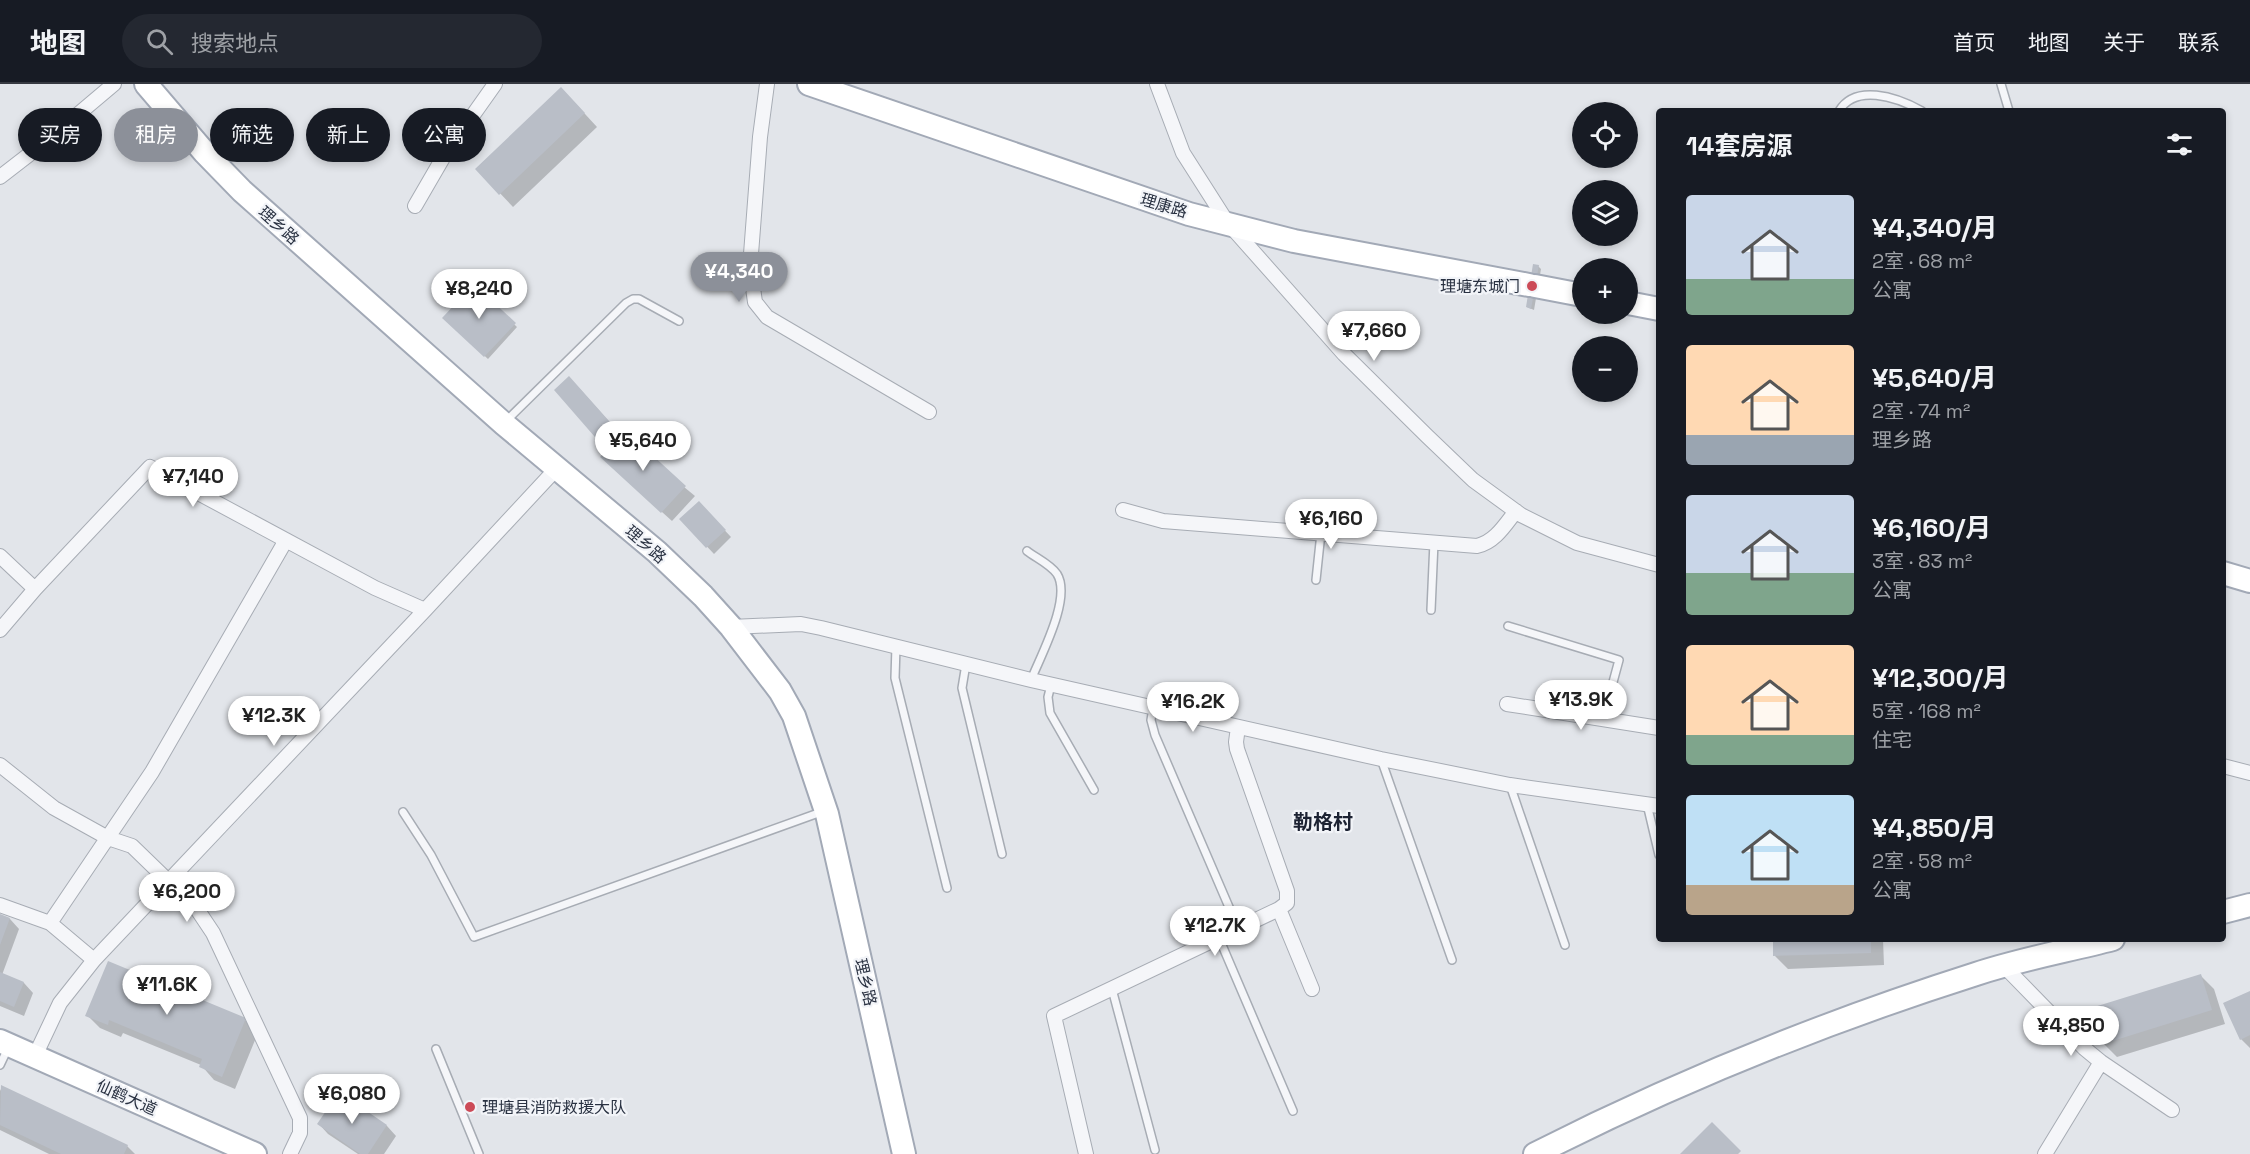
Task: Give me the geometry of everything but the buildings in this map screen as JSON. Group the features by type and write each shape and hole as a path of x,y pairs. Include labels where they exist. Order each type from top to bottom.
{"main road":[{"name":"理乡路","path":"146,84 205,153 242,191 504,424 657,552 703,596 761,665 794,716 826,810 904,1154"},
{"name":"理康路","path":"809,84 1152,202 1294,241 1572,293"},
{"path":"1638,305 1656,308"},
{"path":"2226,574 2250,581"},
{"path":"2226,911 2250,905"},
{"path":"1535,1154 1662,1092 1758,1052 1909,997 2088,942"},
{"name":"仙鹤大道","path":"3,1050 35,1056 255,1154"}],"street":[{"path":"0,177 114,84"},
{"path":"415,206 444,156 495,84"},
{"path":"766,84 750,267 755,302 767,317 929,412"},
{"path":"1158,84 1183,153 1227,222 1344,354 1406,416 1473,480 1516,511 1577,543 1656,564"},
{"path":"0,630 150,466 375,588 425,610"},
{"path":"35,1056 60,1003 94,960 557,468"},
{"path":"1123,510 1163,521 1477,546 1486,544 1496,536 1516,511"},
{"path":"50,923 152,772 286,540"},
{"path":"0,556 35,590"},
{"path":"730,627 801,624 1051,685 1381,759 1510,785 1653,805"},
{"path":"1507,704 1656,728"},
{"path":"1086,1154 1054,1016 1279,909 1287,903 1288,895 1237,748 1238,728"},
{"path":"0,765 54,808 108,838 132,846 197,909 213,933 300,1118 300,1133 290,1154"},
{"path":"2226,766 2250,773"},
{"path":"0,905 50,923 94,960"},
{"path":"1279,909 1312,989"},
{"path":"2004,966 2060,1024 2101,1062 2172,1110"},
{"path":"2045,1154 2101,1062"}],"lane":[{"path":"2001,84 2008,108"},
{"path":"1840,108 1844,99 1851,93 1866,87 1890,93 1917,108"},
{"path":"504,424 626,303 639,299 679,321"},
{"path":"1316,580 1321,533"},
{"path":"1431,610 1434,542"},
{"path":"1027,551 1056,573 1062,592 1058,610 1031,680"},
{"path":"1508,626 1620,660 1603,719"},
{"path":"896,646 895,678 947,888"},
{"path":"966,664 962,688 1002,854"},
{"path":"1051,685 1048,697 1050,714 1094,790"},
{"path":"1153,708 1151,720 1155,735 1238,928"},
{"path":"1381,759 1452,960"},
{"path":"1510,785 1564,945"},
{"path":"1653,805 1656,830"},
{"path":"403,812 431,855 474,937 826,810"},
{"path":"1219,938 1293,1111"},
{"path":"1112,988 1155,1150"},
{"path":"436,1049 479,1154"}],"place":[{"name":"理塘东城门","path":"1532,286"},
{"name":"理塘县消防救援大队","path":"470,1107"}],"district":[{"name":"勒格村","path":"1323,822"}]}
